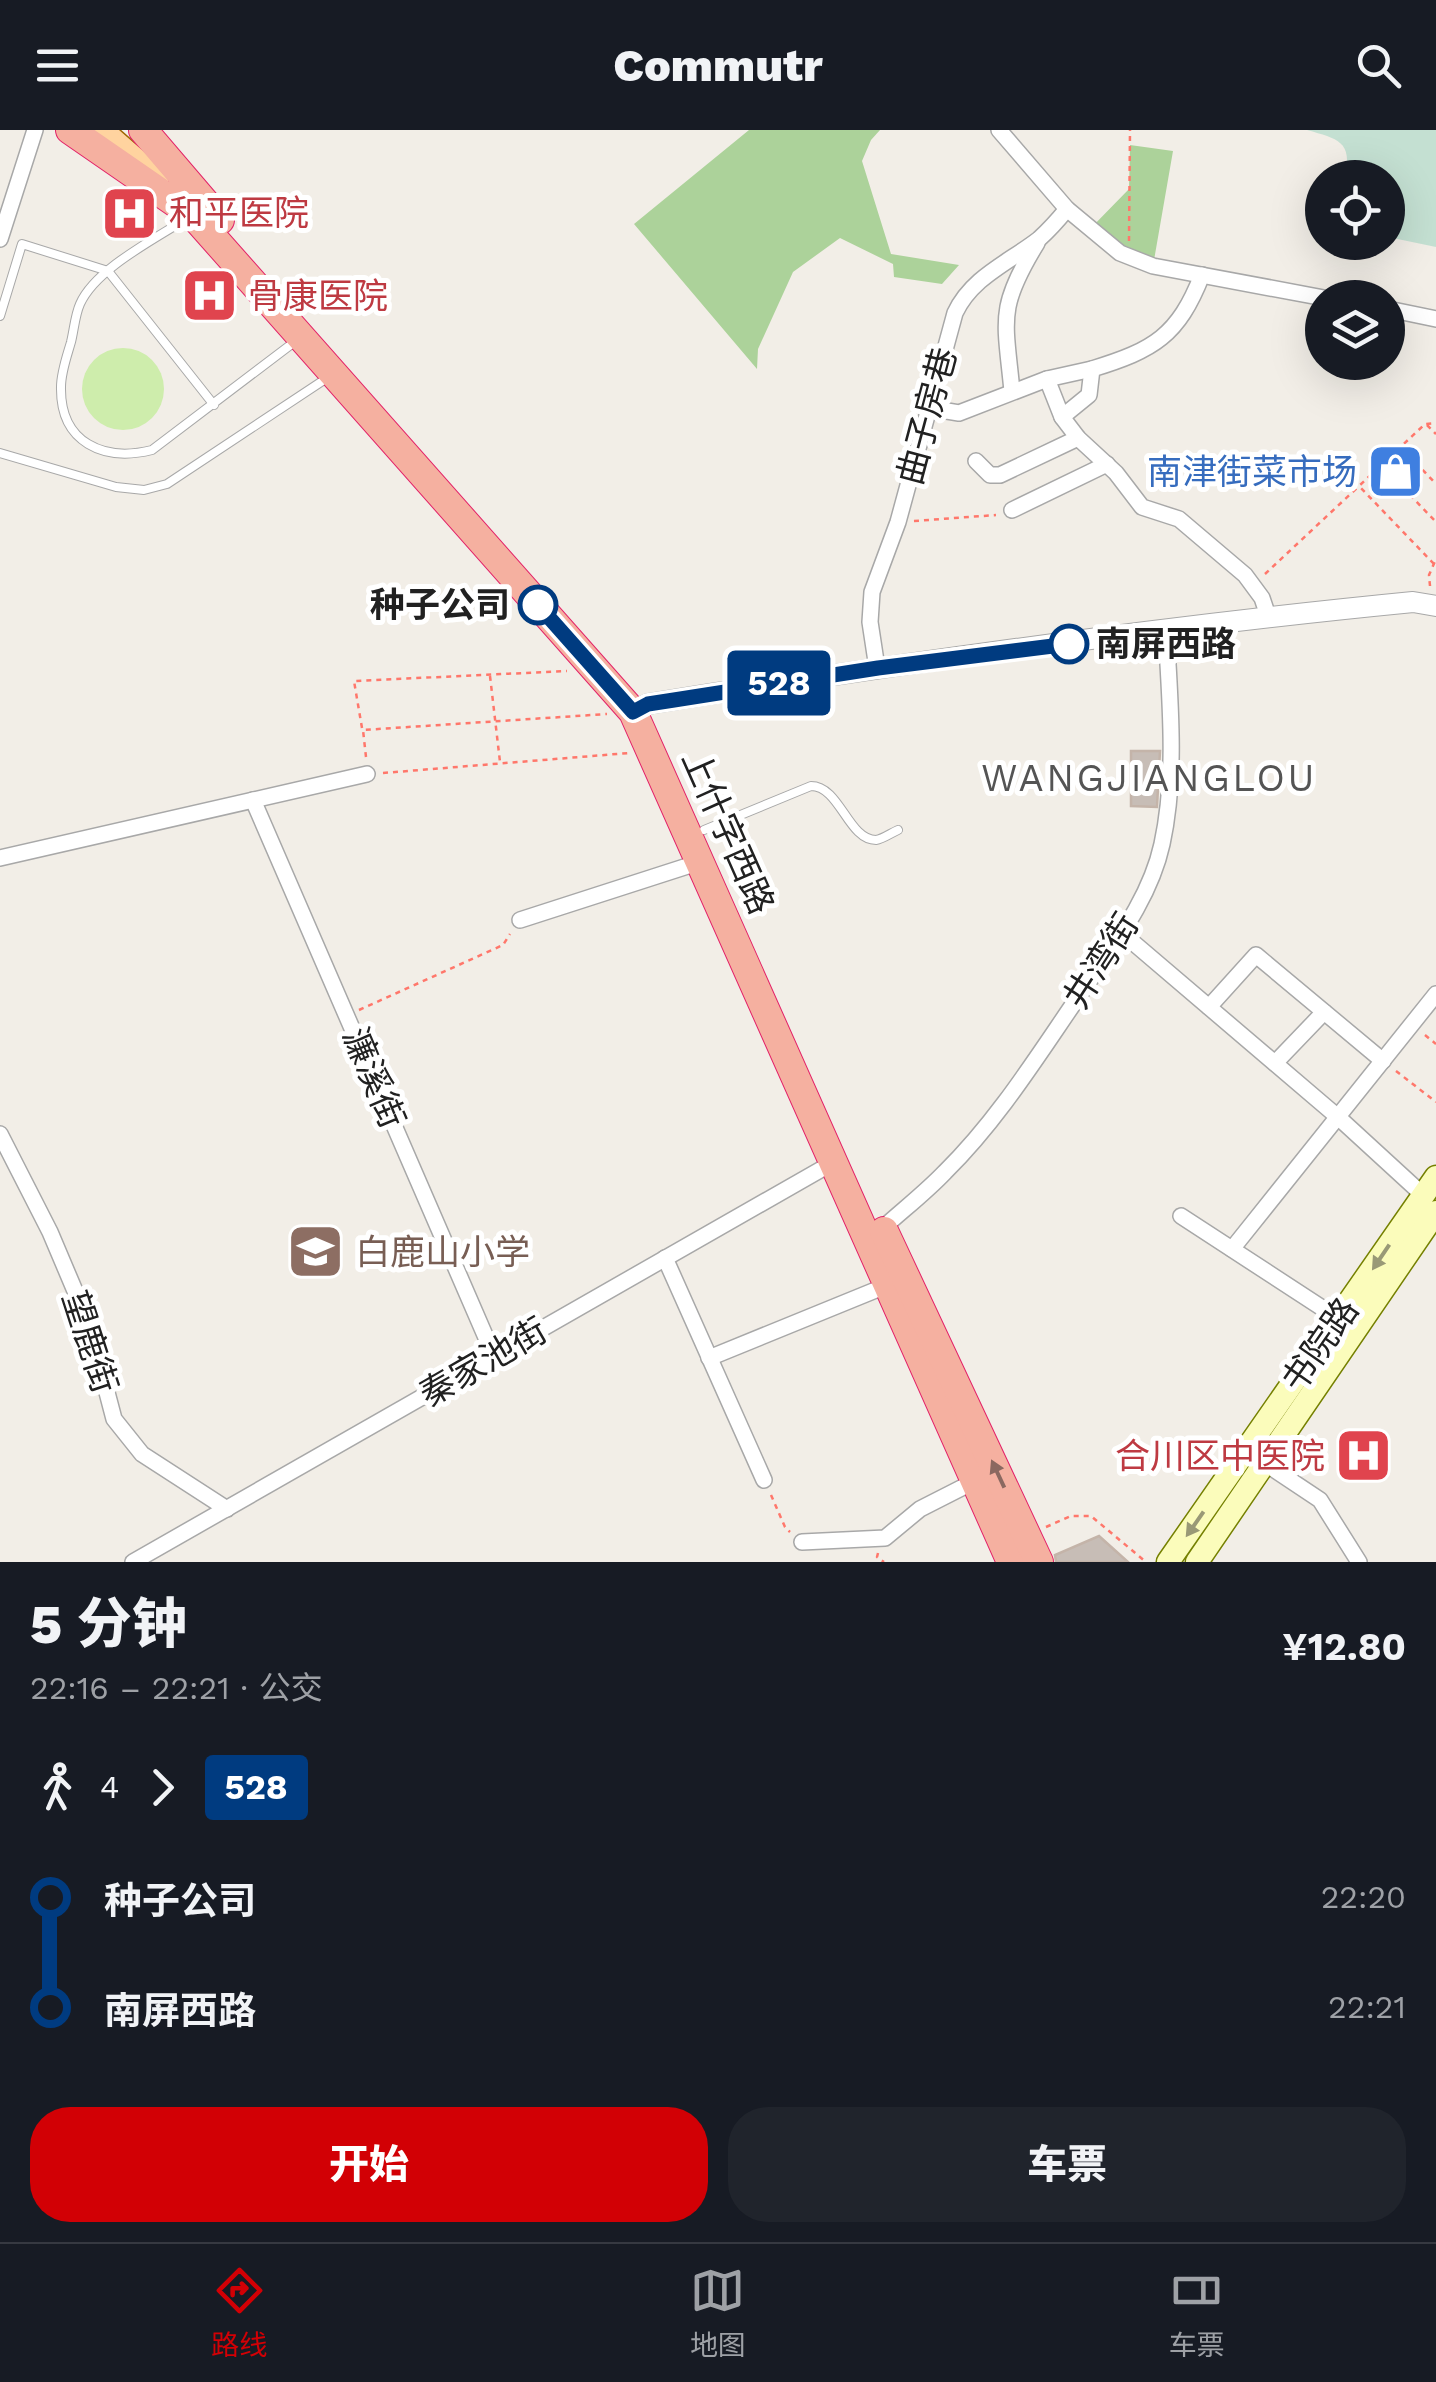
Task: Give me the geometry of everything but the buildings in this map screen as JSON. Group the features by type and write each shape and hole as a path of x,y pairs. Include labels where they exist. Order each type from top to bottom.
{"highway":[{"name":"上什字西路","path":"70,130 199,209 641,708 704,830 1039,1562"},
{"name":"上什字西路","path":"144,130 199,209 301,337 596,670 641,708 651,752 1012,1562"}],"main road":[{"path":"100,130 199,209"},
{"path":"126,130 199,209"},
{"name":"书院路","path":"1168,1562 1340,1319 1433,1203"},
{"name":"书院路","path":"1197,1562 1433,1203"}],"street":[{"path":"0,239 35,130"},
{"path":"999,130 1067,210 1129,258 1305,294"},
{"name":"曲子房巷","path":"878,668 870,622 872,592 898,522 955,313 976,282 1040,238 1067,210"},
{"path":"1012,391 1006,304 1018,274 1040,238"},
{"path":"929,408 959,413 1047,379 1144,352 1160,342 1186,313 1202,275"},
{"path":"1405,313 1436,318"},
{"path":"1062,417 1089,395 1092,369"},
{"path":"1047,379 1062,417 1142,507 1178,519 1254,585 1268,616"},
{"path":"976,460 995,476 1078,438"},
{"path":"1012,510 1107,464"},
{"path":"641,708 878,668 1268,616 1413,602 1433,605"},
{"name":"井湾街","path":"883,1228 946,1172 996,1114 1122,933 1148,887 1162,844 1170,751 1166,631"},
{"path":"0,858 367,774"},
{"name":"濂溪街","path":"253,800 494,1356"},
{"path":"520,920 700,862"},
{"path":"1122,933 1433,1203"},
{"path":"1209,1007 1256,955 1383,1061"},
{"path":"1232,1249 1436,994"},
{"path":"1274,1063 1324,1012"},
{"name":"望鹿街","path":"0,1134 50,1232 89,1324 114,1419 142,1454 226,1509"},
{"name":"秦家池街","path":"133,1562 834,1162"},
{"path":"1182,1216 1340,1319"},
{"path":"665,1258 764,1480"},
{"path":"710,1358 888,1285"},
{"path":"1263,1462 1320,1500 1359,1562"},
{"path":"802,1542 885,1538 920,1509 975,1481"}],"lane":[{"path":"199,209 108,271 80,302 61,383 62,408 79,436 100,452 126,456 152,450 301,337"},
{"path":"0,316 22,244 108,271 214,405"},
{"path":"0,453 116,488 144,490 167,484 334,374"},
{"path":"704,830 811,786 826,789 850,821 870,839 878,840 898,830"}],"path":[{"path":"1129,258 1130,130"},
{"path":"1254,585 1426,424 1436,423"},
{"path":"1426,424 1436,434"},
{"path":"1401,447 1436,484"},
{"path":"1381,465 1436,522"},
{"path":"1359,486 1435,561 1429,575 1433,605"},
{"path":"898,522 1012,510"},
{"path":"596,670 354,680 367,774 651,752"},
{"path":"490,674 500,764"},
{"path":"363,730 641,708"},
{"path":"348,1015 503,945 520,920"},
{"path":"1383,1061 1436,1102"},
{"path":"764,1480 784,1527 802,1542"},
{"path":"1027,1536 1071,1516 1090,1516 1146,1562"}],"green space":[{"path":"749,130 880,130 862,161 891,254 959,265 942,284 894,277 893,264 840,238 793,272 758,349 757,369 634,224"},
{"path":"1307,130 1436,130 1436,247 1405,241 1405,160 1347,160 1341,143"},
{"path":"1130,145 1173,151 1153,266 1089,230 1129,189"},
{"path":"123,348 139,351 152,360 161,373 161,405 152,418 139,427 123,430 107,427 94,418 85,405 82,389 85,373 94,360 107,351"}],"bus line":[{"name":"528","path":"538,605 633,712 648,704 878,668 1069,644"}],"place":[{"name":"和平医院","path":"130,213"},
{"name":"骨康医院","path":"209,296"},
{"name":"南津街菜市场","path":"1396,472"},
{"name":"种子公司","path":"538,605"},
{"name":"南屏西路","path":"1069,644"},
{"name":"白鹿山小学","path":"316,1252"},
{"name":"合川区中医院","path":"1364,1456"}],"district":[{"name":"WANGJIANGLOU","path":"1149,778"}]}
